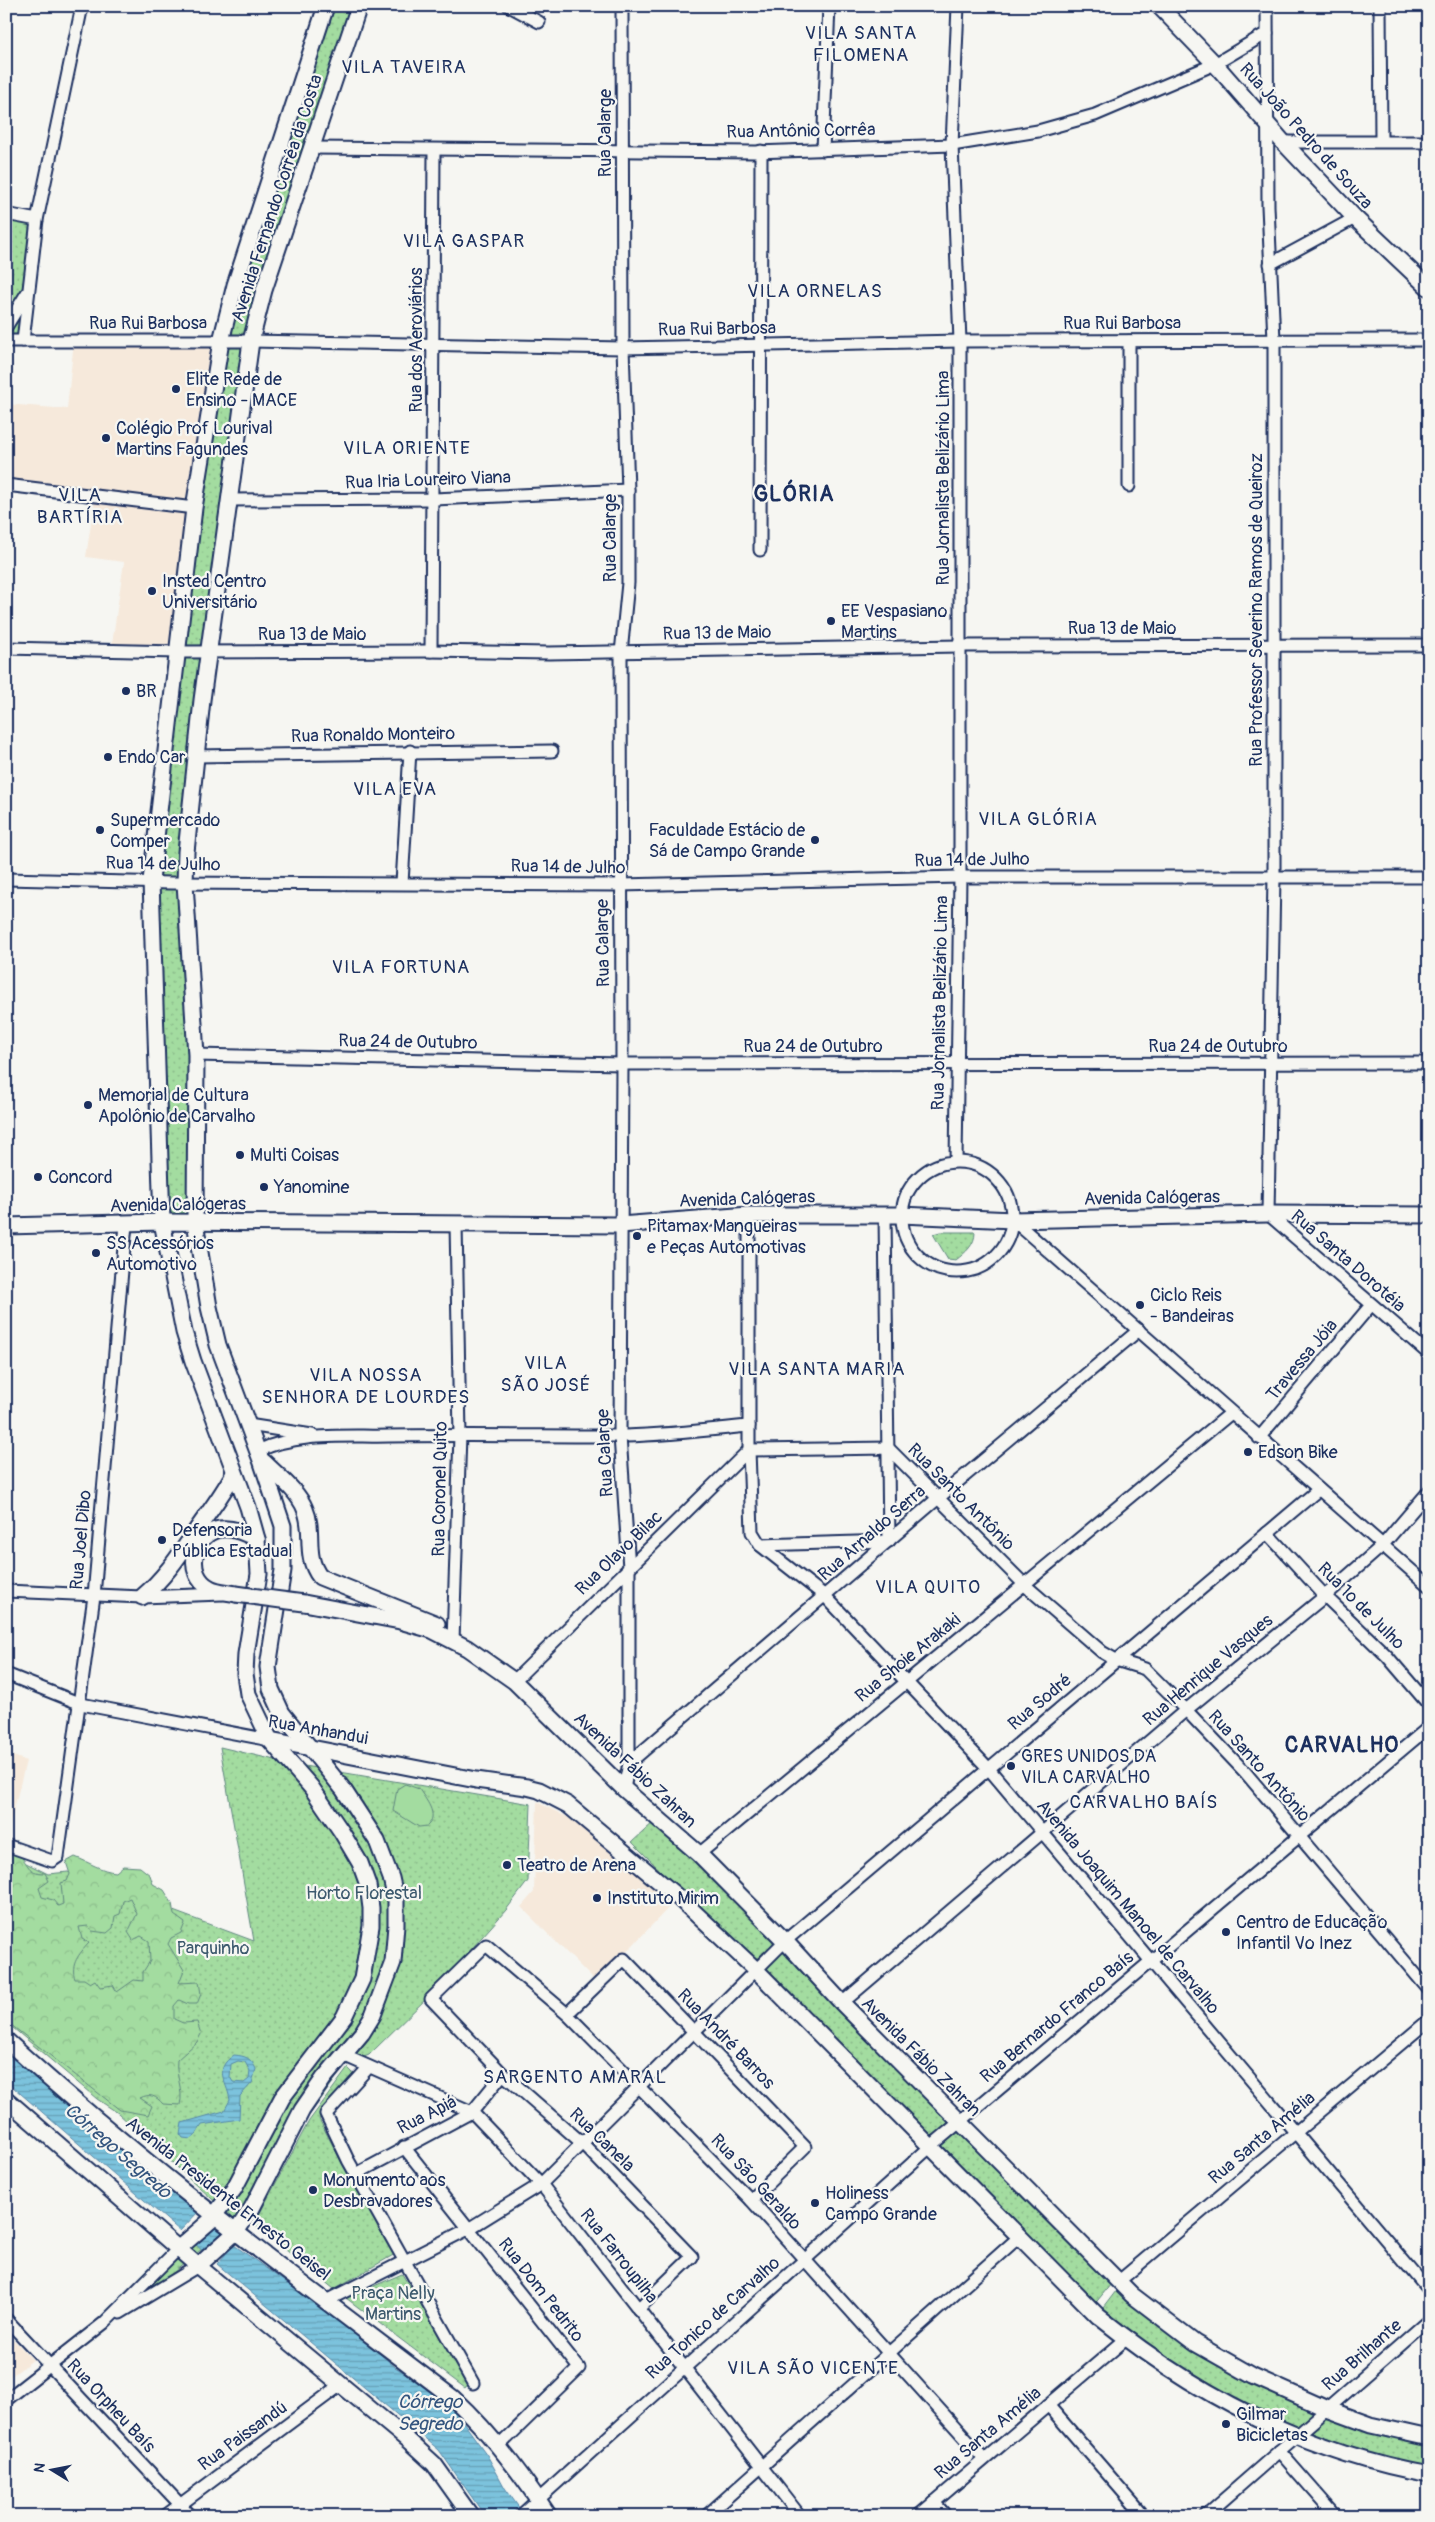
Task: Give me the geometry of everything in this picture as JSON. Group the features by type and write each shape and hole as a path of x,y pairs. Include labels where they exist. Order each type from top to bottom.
{"main road":[{"name":"Avenida Fernando Corrêa da Costa","path":"184,2244 213,2217 234,2189 282,2098 344,2017 362,1979 371,1926 368,1885 360,1864 341,1831 311,1787 270,1740 248,1694 245,1674 260,1574 257,1539 248,1507 184,1332 162,1222 150,881 194,508 221,341 235,284 326,6"},
{"name":"Avenida Fernando Corrêa da Costa","path":"203,2261 232,2235 252,2208 302,2110 362,2033 373,2015 393,1962 396,1900 391,1878 377,1841 349,1797 282,1713 270,1689 268,1667 283,1570 283,1526 218,1345 208,1308 195,1222 196,1055 185,883 195,756 228,500 251,341 264,290 359,6"},
{"name":"Rua João Pedro de Souza","path":"1159,6 1215,64 1283,142 1355,218 1429,288"},
{"name":"Avenida Calógeras","path":"6,1226 162,1222 620,1225 749,1215 901,1215 1013,1220 1268,1214 1429,1215"},
{"path":"259,1456 300,1498 306,1511 313,1567 320,1577 429,1620 454,1637"},
{"path":"142,1597 160,1581 177,1561 224,1492 234,1473"},
{"path":"257,1539 238,1531 221,1528 210,1532 201,1539 196,1548 196,1571 210,1589 304,1603 400,1622 454,1637"},
{"name":"Avenida Fábio Zahran","path":"454,1637 514,1680 624,1789 699,1854 785,1941 842,2003 1118,2282 1195,2343 1253,2376 1327,2409 1371,2425 1429,2438"},
{"name":"Rua Anhandui","path":"270,1740 539,1790 568,1805 612,1841 756,1970"},
{"path":"756,1970 1098,2316 1126,2339 1178,2376 1238,2411 1295,2437 1365,2460 1429,2474"},
{"name":"Avenida Presidente Ernesto Geisel","path":"6,2040 71,2099 232,2235 326,2301 453,2398 473,2416 499,2446 534,2502 549,2516"},
{"path":"6,2099 184,2244 434,2464 471,2516"}],"street":[{"path":"23,340 37,220 82,6"},
{"path":"509,6 539,22"},
{"name":"Rua Calarge","path":"622,6 623,348 628,490 628,583 620,653 622,1064 620,1436 629,1568 629,1763 624,1789"},
{"path":"823,150 829,6"},
{"name":"Rua Jornalista Belizário Lima","path":"956,1161 960,877 960,341 952,145 958,6"},
{"name":"Rua Professor Severino Ramos de Queiroz","path":"1267,6 1267,124 1270,264 1274,340 1274,877 1268,1214"},
{"path":"1380,6 1381,141"},
{"name":"Rua Antônio Corrêa","path":"313,148 761,151 952,145 1038,131 1095,115 1215,64 1267,33"},
{"path":"1283,142 1429,142"},
{"name":"Rua dos Aeroviários","path":"431,651 434,499 434,150"},
{"path":"760,550 761,151"},
{"path":"6,214 37,220"},
{"path":"1270,264 1355,218"},
{"path":"6,327 29,290"},
{"name":"Rua Rui Barbosa","path":"6,340 251,341 623,348 960,341 1429,340"},
{"path":"1129,340 1129,486"},
{"path":"6,485 194,508"},
{"name":"Rua Iria Loureiro Viana","path":"228,500 434,499 628,490"},
{"name":"Rua 13 de Maio","path":"6,648 177,652 431,651 620,653 960,646 1429,645"},
{"path":"402,883 410,751"},
{"name":"Rua Ronaldo Monteiro","path":"195,756 410,751 552,751"},
{"name":"Rua 14 de Julho","path":"6,879 185,883 620,885 960,877 1429,877"},
{"name":"Rua 24 de Outubro","path":"196,1055 622,1064 1429,1063"},
{"path":"956,1161 974,1164 990,1172 1003,1185 1011,1202 1013,1220 1009,1237 1000,1252 988,1264 972,1271 954,1273 937,1269 922,1261 911,1248 903,1232 901,1215 904,1198 918,1178 939,1164 956,1161"},
{"name":"Rua Santa Dorotéia","path":"1268,1214 1429,1354"},
{"name":"Avenida Joaquim Manoel de Carvalho","path":"749,1215 750,1523 752,1532 760,1545 825,1596 989,1769 1429,2291"},
{"path":"760,1545 889,1541 885,1215"},
{"path":"1013,1220 1429,1586"},
{"name":"Rua Joel Dibo","path":"6,1844 52,1861 58,1857 81,1704 94,1596 126,1224"},
{"name":"Rua Coronel Quito","path":"454,1637 460,1435 456,1224"},
{"name":"Travessa Jóia","path":"1259,1438 1371,1304"},
{"name":"Rua Arnaldo Serra","path":"629,1763 937,1499 1139,1330"},
{"name":"Rua Shoie Arakaki","path":"699,1854 906,1682 1026,1586 1231,1412"},
{"path":"248,1425 326,1437"},
{"path":"259,1456 280,1442 326,1437 460,1435 620,1436 749,1426"},
{"path":"749,1450 888,1448"},
{"name":"Rua Santo Antônio","path":"888,1448 1026,1586 1102,1652 1116,1660 1145,1669 1186,1710 1245,1772 1429,1990"},
{"name":"Rua Olavo Bilac","path":"514,1680 749,1450"},
{"name":"Rua Sodré","path":"326,2301 470,2228 541,2184 785,1941 1318,1490"},
{"name":"Rua Henrique Vasques","path":"842,2003 1382,1546 1429,1491"},
{"name":"Rua 1º de Julho","path":"1267,1533 1324,1596 1387,1656 1429,1704"},
{"path":"6,1591 142,1597 236,1594"},
{"name":"Rua Anhandui","path":"6,1674 81,1704 270,1740"},
{"name":"Rua Bernardo Franco Baís","path":"930,2147 1429,1727"},
{"name":"Rua Canela","path":"486,1945 431,1999 504,2074 582,2143 692,2257 638,2309"},
{"name":"Rua São Geraldo","path":"486,1945 566,2014 751,2200 984,2459"},
{"name":"Rua André Barros","path":"566,2014 624,1959 805,2147 751,2200"},
{"name":"Rua Santa Amélia","path":"1118,2282 1429,2020"},
{"name":"Rua Farroupilha","path":"343,2055 472,2112 541,2184 800,2516"},
{"path":"369,2068 326,2114 356,2174 472,2383"},
{"name":"Rua Apiá","path":"356,2174 472,2112 504,2074"},
{"name":"Rua Dom Pedrito","path":"404,2147 579,2368 499,2446"},
{"name":"Rua Tonico de Carvalho","path":"520,2516 930,2147"},
{"path":"706,2516 1019,2237"},
{"path":"104,2323 184,2244"},
{"path":"6,2400 104,2323 203,2261"},
{"name":"Rua Orpheu Baís","path":"6,2319 191,2516"},
{"name":"Rua Brilhante","path":"1206,2516 1429,2320"},
{"name":"Rua Santa Amélia","path":"918,2516 1126,2339"},
{"name":"Rua Paissandú","path":"166,2516 342,2384"},
{"path":"1048,2405 1144,2516"},
{"path":"1280,2451 1336,2516"},
{"path":"934,2502 946,2516"}],"shaded area":[{"name":"Colégio Prof Lourival Martins Fagundes","path":"74,340 221,341 177,652 111,651 124,562 86,557 96,490 6,479 6,404 67,409"},
{"path":"6,1753 26,1761 8,1833 6,1832"},
{"name":"Instituto Mirim","path":"537,1802 577,1822 672,1904 597,1983 521,1907 534,1892"},
{"path":"6,2332 33,2360 6,2380"}],"green space":[{"path":"326,6 359,6 264,290 186,852 195,1222 162,1222 151,881 221,341"},
{"path":"6,214 37,220 23,341 6,341"},
{"path":"940,1232 975,1232 975,1237 972,1244 956,1260 948,1259 933,1234"},
{"name":"Horto Florestal","path":"220,1747 292,1764 531,1804 528,1881 506,1910 435,1990 369,2055 346,2064 308,2117 246,2230 118,2113 97,2099 6,2022 6,1853 48,1874 68,1872 254,1941"},
{"path":"405,1784 419,1789 428,1802 432,1817 431,1822 427,1826 419,1827 393,1811 397,1789"},
{"path":"655,1821 1111,2284 1093,2306 632,1842"},
{"path":"6,1849 18,1854 31,1870 45,1873 49,1881 39,1888 42,1897 53,1900 58,1906 63,1904 61,1883 67,1881 70,1874 66,1862 75,1857 100,1868 116,1872 123,1866 140,1867 150,1875 153,1884 164,1890 172,1903 174,1915 185,1923 181,1933 171,1938 168,1944 184,1970 179,1983 199,1982 201,1994 197,2004 188,2004 179,2000 174,2006 174,2019 183,2023 197,2022 201,2034 197,2042 177,2060 181,2094 180,2105 163,2104 155,2097 147,2096 140,2098 152,2106 148,2115 120,2110 6,2021","holes":["130,1898 137,1914 128,1932 133,1940 141,1936 149,1941 150,1961 143,1972 143,1981 134,1980 117,1992 113,1985 100,1987 95,1980 90,1983 84,1979 75,1979 75,1964 79,1955 89,1943 82,1939 79,1927 88,1926 92,1931 107,1933 113,1928 115,1916 120,1914 123,1901"]},
{"path":"348,2068 355,2075 319,2119 351,2180 395,2254 334,2289 254,2224 309,2121"},
{"path":"219,2224 225,2230 145,2296 140,2291"},
{"name":"Praça Nelly Martins","path":"402,2274 469,2382 465,2388 346,2298"},
{"path":"1119,2287 1200,2350 1429,2442 1429,2471 1395,2465 1244,2411 1100,2312"}],"water":[{"name":"Córrego Segredo","path":"6,2045 199,2211 180,2231 6,2081"},
{"path":"234,2055 245,2057 252,2062 256,2069 252,2083 240,2096 239,2119 202,2125 191,2139 183,2138 180,2134 182,2123 224,2111 230,2100 222,2071 227,2060","holes":["238,2061 245,2062 250,2071 249,2079 244,2083 233,2082 230,2077 231,2064"]},
{"name":"Córrego Segredo","path":"210,2221 229,2238 208,2256 191,2240"},
{"name":"Córrego Segredo","path":"234,2245 358,2335 395,2367 445,2397 487,2455 505,2488 525,2516 485,2516 439,2450 217,2264"}],"place":[{"name":"Elite Rede de Ensino - MACE","path":"176,389"},
{"name":"Colégio Prof Lourival Martins Fagundes","path":"106,438"},
{"name":"Insted Centro Universitário","path":"152,591"},
{"name":"EE Vespasiano Martins","path":"831,621"},
{"name":"BR","path":"126,691"},
{"name":"Endo Car","path":"108,757"},
{"name":"Supermercado Comper","path":"100,830"},
{"name":"Faculdade Estácio de Sá de Campo Grande","path":"815,840"},
{"name":"Memorial de Cultura Apolônio de Carvalho","path":"88,1105"},
{"name":"Multi Coisas","path":"240,1155"},
{"name":"Concord","path":"38,1177"},
{"name":"Yanomine","path":"264,1187"},
{"name":"Pitamax Mangueiras e Peças Automotivas","path":"637,1236"},
{"name":"SS Acessórios Automotivo","path":"96,1253"},
{"name":"Ciclo Reis - Bandeiras","path":"1140,1305"},
{"name":"Edson Bike","path":"1248,1452"},
{"name":"Defensoria Pública Estadual","path":"162,1540"},
{"name":"GRES UNIDOS DA VILA CARVALHO","path":"1011,1766"},
{"name":"Teatro de Arena","path":"507,1865"},
{"name":"Instituto Mirim","path":"597,1898"},
{"name":"Centro de Educação Infantil Vo Inez","path":"1226,1932"},
{"name":"Monumento aos Desbravadores","path":"313,2190"},
{"name":"Holiness Campo Grande","path":"815,2203"},
{"name":"Gilmar Bicicletas","path":"1226,2424"}],"district":[{"name":"VILA SANTA FILOMENA","path":"861,44"},
{"name":"VILA TAVEIRA","path":"404,67"},
{"name":"VILA GASPAR","path":"464,241"},
{"name":"VILA ORNELAS","path":"815,291"},
{"name":"VILA ORIENTE","path":"407,448"},
{"name":"GLÓRIA","path":"794,494"},
{"name":"VILA BARTÍRIA","path":"80,506"},
{"name":"VILA EVA","path":"395,789"},
{"name":"VILA GLÓRIA","path":"1038,819"},
{"name":"VILA FORTUNA","path":"401,967"},
{"name":"VILA SANTA MARIA","path":"817,1369"},
{"name":"VILA SÃO JOSÉ","path":"546,1374"},
{"name":"VILA NOSSA SENHORA DE LOURDES","path":"366,1386"},
{"name":"VILA QUITO","path":"928,1587"},
{"name":"CARVALHO","path":"1342,1745"},
{"name":"CARVALHO BAÍS","path":"1144,1802"},
{"name":"SARGENTO AMARAL","path":"575,2077"},
{"name":"VILA SÃO VICENTE","path":"813,2368"}],"park label":[{"name":"Parquinho","path":"213,1948"}]}
